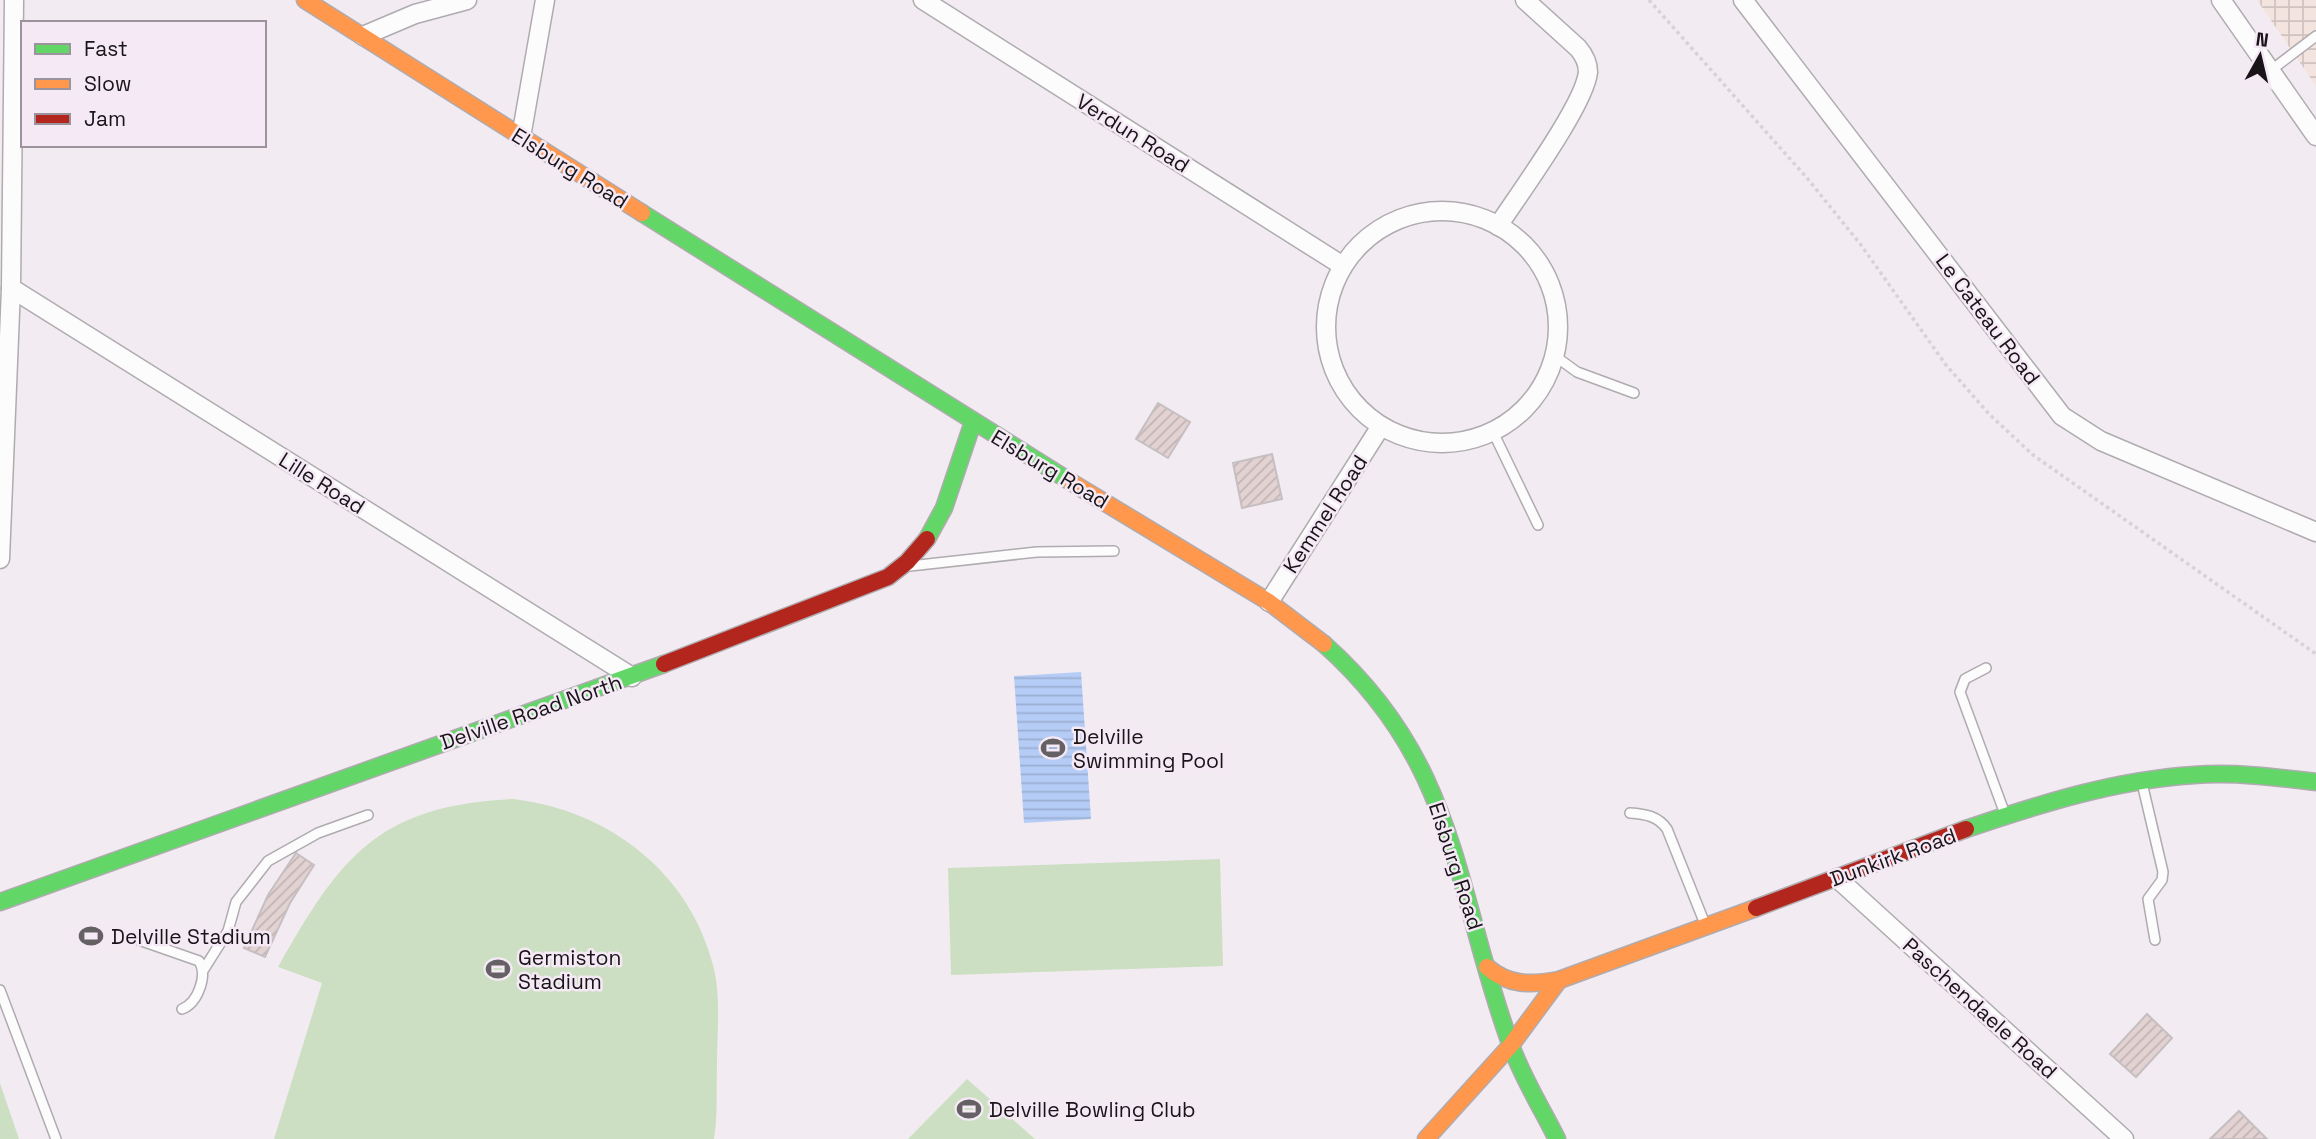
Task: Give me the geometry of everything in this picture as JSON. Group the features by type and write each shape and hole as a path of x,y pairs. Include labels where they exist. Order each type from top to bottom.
{"main road":[{"name":"Elsburg Road","path":"305,0 973,422 1269,602 1300,624 1355,673 1399,727 1441,815 1511,1045 1557,1139"},
{"name":"Delville Road North","path":"0,902 338,779 632,677 869,586 905,566 920,552 940,520 973,422"},
{"name":"Dunkirk Road","path":"1487,967 1497,977 1518,985 1559,980 2006,816 2096,788 2141,778 2212,774 2316,782"},
{"path":"1426,1139 1511,1045 1559,980"}],"street":[{"path":"0,559 11,288 6,229 7,72 14,0"},
{"path":"363,36 415,14 467,0"},
{"path":"521,137 545,0"},
{"name":"Verdun Road","path":"923,0 1343,266"},
{"path":"1498,226 1581,97 1588,70 1585,57 1578,48 1525,0"},
{"name":"Le Cateau Road","path":"1743,0 2062,416 2101,441 2316,532"},
{"path":"2221,0 2316,136"},
{"path":"1456,212 1498,226 1519,240 1536,259 1549,281 1557,305 1559,331 1547,380 1533,401 1514,419 1493,432 1469,441 1418,441 1381,426 1356,405 1343,388 1328,348 1328,306 1343,266 1373,234 1412,215 1456,212"},
{"name":"Lille Road","path":"11,288 632,677"},
{"name":"Kemmel Road","path":"1269,602 1381,426"},
{"name":"Paschendaele Road","path":"1837,878 2124,1139"}],"lane":[{"path":"2270,71 2316,36"},
{"path":"1555,356 1577,372 1634,393"},
{"path":"1493,432 1538,525"},
{"path":"905,566 1037,552 1114,551"},
{"path":"1986,668 1965,679 1960,692 2006,816"},
{"path":"2141,778 2163,872 2162,880 2148,900 2155,940"},
{"path":"1630,813 1661,821 1667,829 1706,926"},
{"path":"182,1009 192,1003 204,977 204,969 228,931 236,902 268,861 318,833 368,814"},
{"path":"136,939 190,956 204,969"},
{"path":"0,990 56,1139"}],"path":[{"path":"1649,0 1807,178 1861,245 1946,365 1989,414 2033,455 2316,654"}],"shaded area":[{"path":"2257,0 2316,0 2316,86"}],"green space":[{"name":"Germiston Stadium","path":"513,799 582,817 613,832 641,852 666,876 686,903 703,935 716,981 718,1017 714,1139 274,1139 322,983 278,967 322,895 344,867 368,844 396,826 428,812 467,803"},
{"path":"1220,859 1223,966 951,975 948,868"},
{"name":"Delville Bowling Club","path":"967,1079 1035,1139 908,1139"},
{"path":"0,1083 19,1139 0,1139"}],"water":[{"name":"Delville Swimming Pool","path":"1081,672 1091,819 1024,823 1014,676"}],"building":[{"path":"1158,403 1190,422 1168,458 1136,439"},
{"path":"1272,454 1282,499 1242,508 1233,463"},
{"path":"296,853 314,865 290,903 265,957 244,948 268,895"},
{"path":"2147,1014 2172,1038 2136,1077 2110,1054"},
{"path":"2239,1111 2267,1139 2210,1139"}],"traffic: fast":[{"path":"642,213 1071,482"},
{"path":"927,539 944,508 973,422"},
{"path":"1324,644 1368,689 1402,735 1427,782 1462,880 1491,986 1510,1043 1557,1139"},
{"path":"0,902 664,664"},
{"path":"1966,829 2078,794 2135,782 2225,774 2316,782"}],"traffic: slow":[{"path":"305,0 642,213"},
{"path":"1071,482 1269,602 1324,644"},
{"path":"1487,967 1512,981 1539,983 1559,980 1756,908"},
{"path":"1426,1139 1511,1045 1559,980"}],"traffic: jam":[{"path":"664,664 888,577 907,562 927,539"},
{"path":"1756,908 1966,829"}],"place":[{"name":"Delville Swimming Pool","path":"1053,748"},
{"name":"Delville Stadium","path":"91,936"},
{"name":"Germiston Stadium","path":"498,969"},
{"name":"Delville Bowling Club","path":"969,1109"}]}
